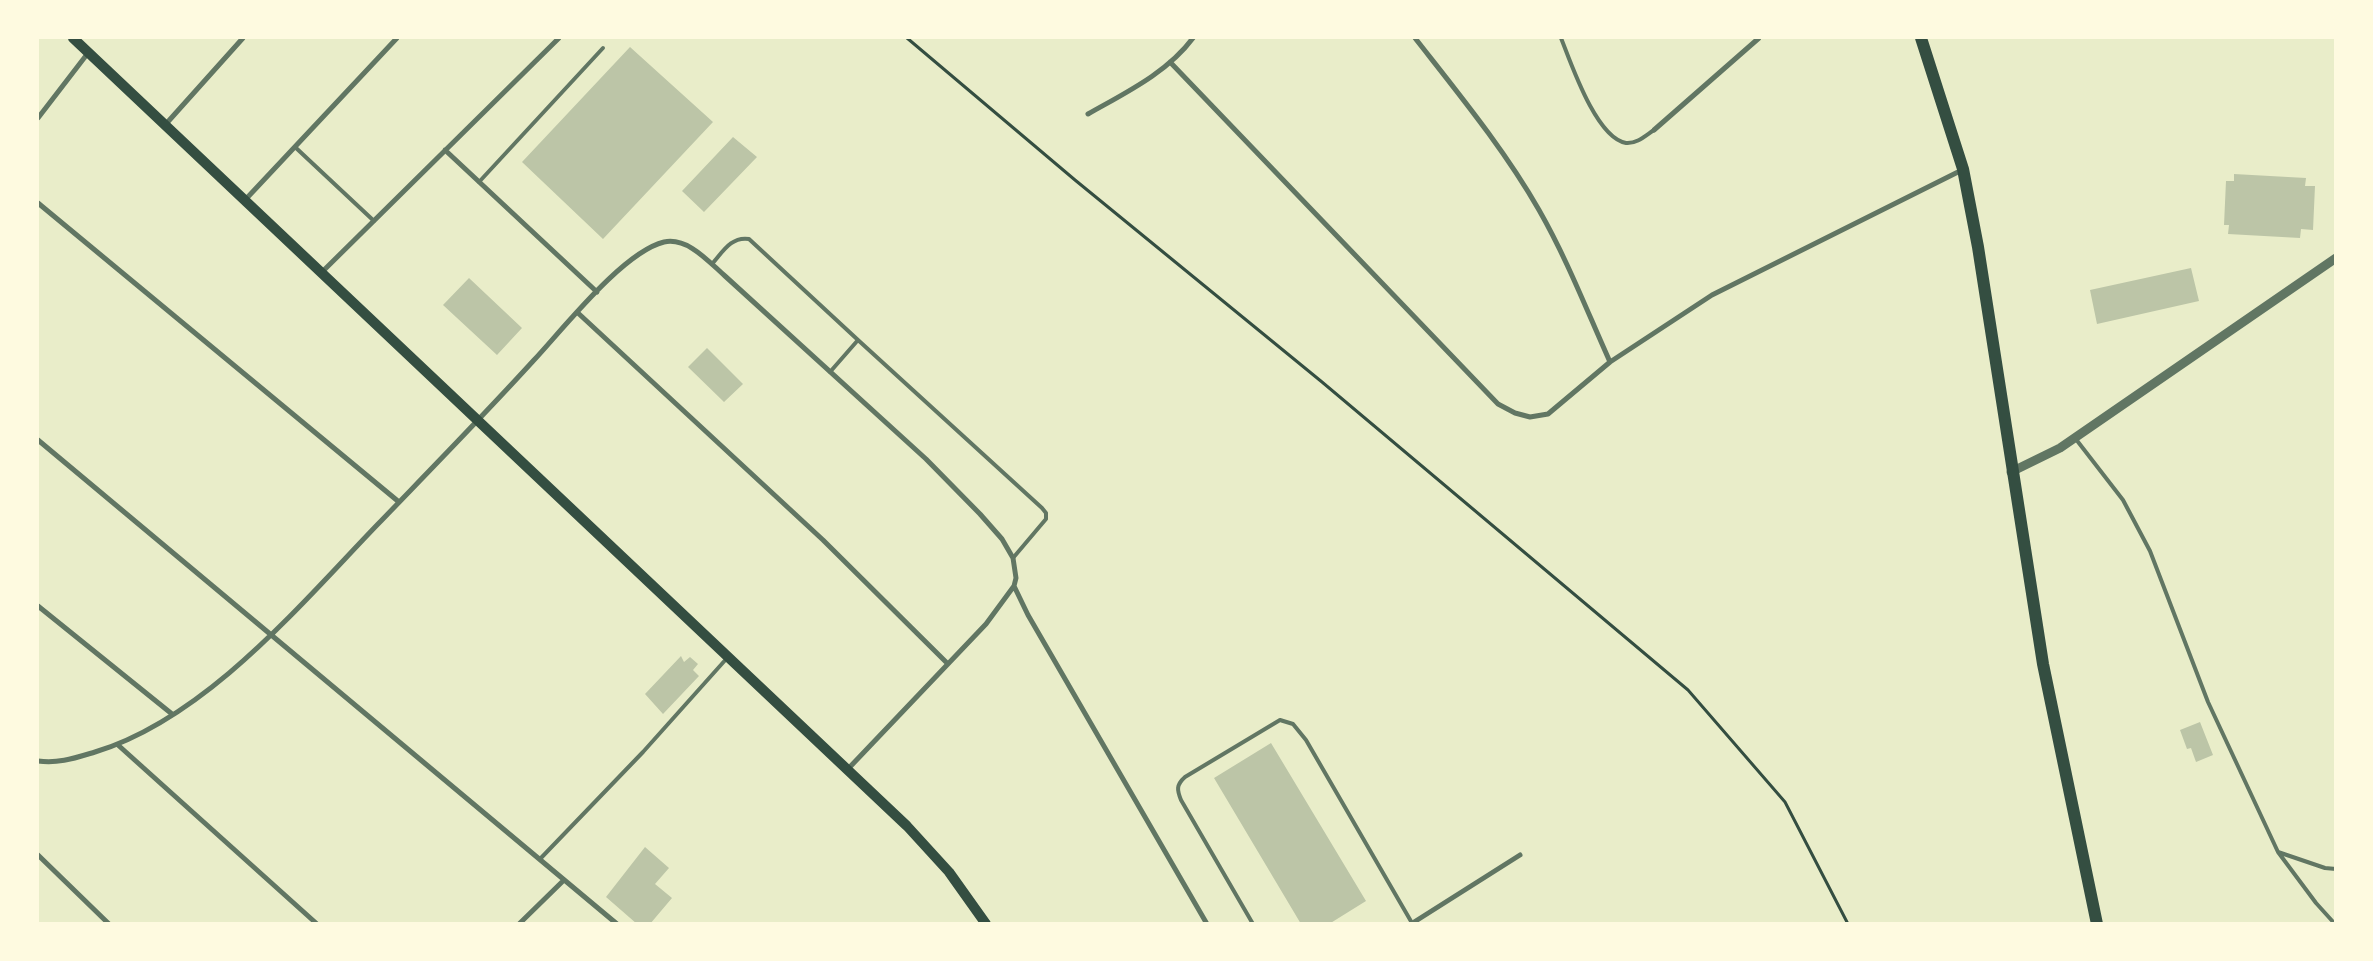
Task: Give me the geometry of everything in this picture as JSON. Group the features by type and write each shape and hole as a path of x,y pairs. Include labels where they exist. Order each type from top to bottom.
{"main road":[{"path":"73,38 926,846 958,883 986,924"},
{"path":"1921,38 1962,169 1978,247 2011,472 2043,664 2097,924"}],"street":[{"path":"166,125 242,38"},
{"path":"245,200 397,38"},
{"path":"321,273 559,38"},
{"path":"1088,114 1152,78 1186,47 1193,38"},
{"path":"1415,38 1470,109 1540,211 1556,240 1610,362"},
{"path":"1654,130 1759,38"},
{"path":"38,118 88,52"},
{"path":"1170,62 1498,404 1515,413 1530,416 1548,414 1610,362 1712,295 1962,169"},
{"path":"445,150 597,292"},
{"path":"38,203 399,502"},
{"path":"38,761 53,763 63,761 118,745 172,714 214,685 270,635 478,421 597,292 634,258 665,242 679,243 694,249 712,264 926,459 1002,539 1013,558 1016,578 1014,586 986,624 847,770"},
{"path":"2011,472 2060,448 2336,258"},
{"path":"578,313 823,540 948,664"},
{"path":"38,440 617,924"},
{"path":"1014,586 1067,685 1207,924"},
{"path":"38,606 172,714"},
{"path":"118,745 317,924"},
{"path":"38,855 109,924"},
{"path":"1412,923 1520,855"},
{"path":"519,924 564,880"}],"lane":[{"path":"1561,38 1592,108 1613,136 1627,143 1633,142 1654,130"},
{"path":"479,182 603,48"},
{"path":"295,147 374,221"},
{"path":"712,264 734,240 749,239 1042,508 1046,513 1046,519 1013,558"},
{"path":"830,372 858,340"},
{"path":"2074,437 2123,500 2150,551 2208,702 2278,852 2316,903 2335,924"},
{"path":"540,859 643,752 728,657"},
{"path":"1253,924 1177,790 1178,783 1185,777 1280,720 1293,724 1306,740 1412,923"},
{"path":"2278,852 2325,868 2336,869"}],"path":[{"path":"907,38 1075,180 1322,382 1688,690 1784,802 1848,924"}],"building":[{"path":"630,47 713,122 603,239 522,162"},
{"path":"733,137 757,157 704,212 682,191"},
{"path":"2234,174 2306,178 2305,186 2315,186 2313,230 2301,229 2300,238 2228,234 2229,225 2224,225 2226,181 2234,181"},
{"path":"2191,268 2199,301 2097,324 2090,290"},
{"path":"469,278 522,328 497,355 443,305"},
{"path":"707,348 743,384 724,402 688,367"},
{"path":"681,656 684,662 690,657 698,664 693,670 699,676 663,714 645,694"},
{"path":"2200,722 2213,755 2196,762 2191,748 2187,749 2180,730"},
{"path":"1271,743 1366,901 1329,924 1301,924 1214,778"},
{"path":"645,847 669,868 655,884 672,898 650,924 637,924 606,897"}]}
